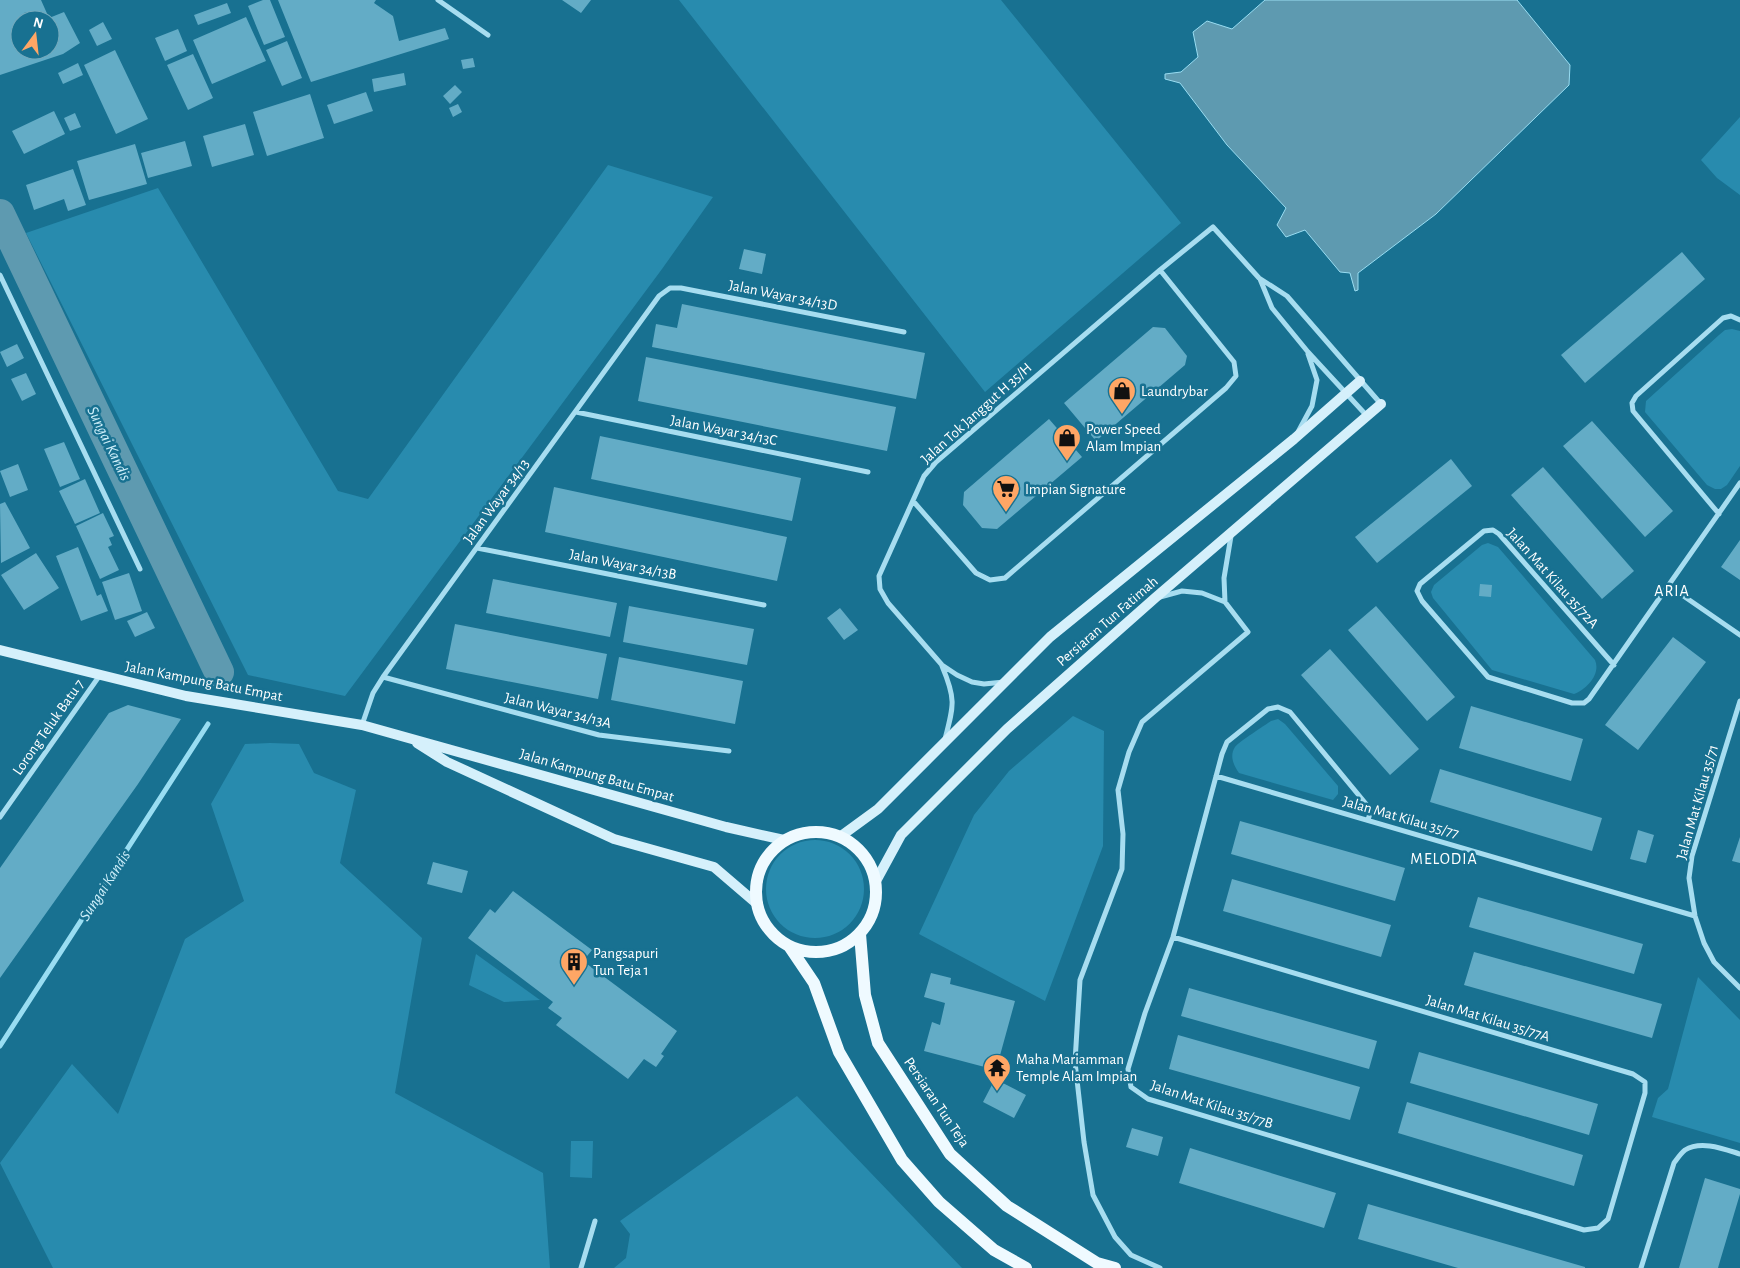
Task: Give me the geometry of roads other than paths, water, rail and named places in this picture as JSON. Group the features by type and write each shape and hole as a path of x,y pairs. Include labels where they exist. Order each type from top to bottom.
{"main road":[{"path":"818,831 841,836 852,842 867,858 872,868 876,881 877,895 872,916 860,934 843,946 825,952 807,952 789,946 774,935 763,920 756,903 756,884 760,867 770,851 784,840 800,833 818,831"},
{"name":"Persiaran Tun Teja","path":"860,934 865,995 878,1043 950,1154 1006,1206 1097,1263 1115,1268"},
{"path":"789,946 814,983 839,1052 902,1160 938,1202 994,1250 1026,1268"}],"street":[{"path":"438,0 488,35"},
{"name":"Jalan Tok Janggut H 35/H","path":"942,665 888,603 880,588 879,576 924,476 936,462 1213,227 1259,278"},
{"path":"913,501 976,573 990,580 1005,578 1226,388 1236,376 1234,362 1160,270"},
{"path":"0,274 140,569"},
{"path":"1259,278 1272,308 1308,352 1367,416"},
{"path":"1259,278 1287,296 1381,404"},
{"name":"Jalan Wayar 34/13D","path":"659,296 670,288 681,288 904,332"},
{"name":"Jalan Wayar 34/13","path":"362,725 373,693 384,677 659,296"},
{"path":"1719,514 1633,411 1632,403 1636,396 1723,318 1730,316 1740,320"},
{"path":"1294,439 1312,406 1317,380 1308,352"},
{"name":"Persiaran Tun Fatimah","path":"841,836 878,809 1050,637 1294,439 1360,381"},
{"name":"Persiaran Tun Fatimah","path":"876,881 901,835 1008,729 1155,598 1381,404"},
{"name":"Jalan Wayar 34/13C","path":"576,412 868,472"},
{"name":"Jalan Mat Kilau 35/72A","path":"1614,665 1499,534 1493,530 1484,531 1420,584 1418,591 1422,601 1488,677 1572,703 1584,703 1590,699 1614,665 1719,514 1740,483"},
{"path":"1225,602 1224,578 1231,533"},
{"name":"Jalan Wayar 34/13B","path":"477,548 764,605"},
{"path":"1669,586 1740,635"},
{"path":"1155,598 1182,591 1202,594 1225,602 1248,632 1142,722 1129,752 1118,790 1123,834 1122,869 1080,980 1075,1062 1084,1142 1093,1195 1115,1237 1131,1255 1160,1268"},
{"name":"Jalan Kampung Batu Empat","path":"0,650 186,696 362,725 726,827 784,840"},
{"path":"942,665 972,682 984,684 1005,682"},
{"path":"942,665 951,688 953,700 953,711 945,740"},
{"name":"Lorong Teluk Batu 7","path":"0,817 100,675"},
{"name":"Jalan Wayar 34/13A","path":"384,677 599,735 730,751"},
{"name":"Jalan Mat Kilau 35/71","path":"1740,701 1692,856 1689,878 1695,916 1704,943 1714,962 1740,988"},
{"name":"Jalan Mat Kilau 35/77B","path":"1368,820 1371,810 1290,712 1278,707 1268,709 1227,742 1222,754 1172,937 1128,1069 1132,1087 1148,1100 1584,1230 1598,1228"},
{"name":"Jalan Kampung Batu Empat","path":"404,736 447,762 614,839 714,867 756,903"},
{"name":"Jalan Mat Kilau 35/77","path":"1216,776 1695,916"},
{"name":"Jalan Mat Kilau 35/77A","path":"1172,937 1633,1074 1644,1082 1645,1093 1608,1219 1598,1228"},
{"path":"1641,1268 1674,1162 1685,1150 1698,1146 1711,1146 1740,1154"},
{"path":"581,1268 595,1221"}],"waterway":[{"name":"Sungai Kandis","path":"0,214 219,672"},
{"name":"Sungai Kandis","path":"0,1046 208,724"}],"place":[{"name":"Laundrybar","path":"1122,415"},
{"name":"Power Speed Alam Impian","path":"1067,462"},
{"name":"Impian Signature","path":"1006,513"},
{"name":"Pangsapuri Tun Teja 1","path":"574,986"},
{"name":"Maha Mariamman Temple Alam Impian","path":"997,1092"}],"district":[{"name":"ARIA","path":"1672,590"},
{"name":"MELODIA","path":"1444,858"}]}
